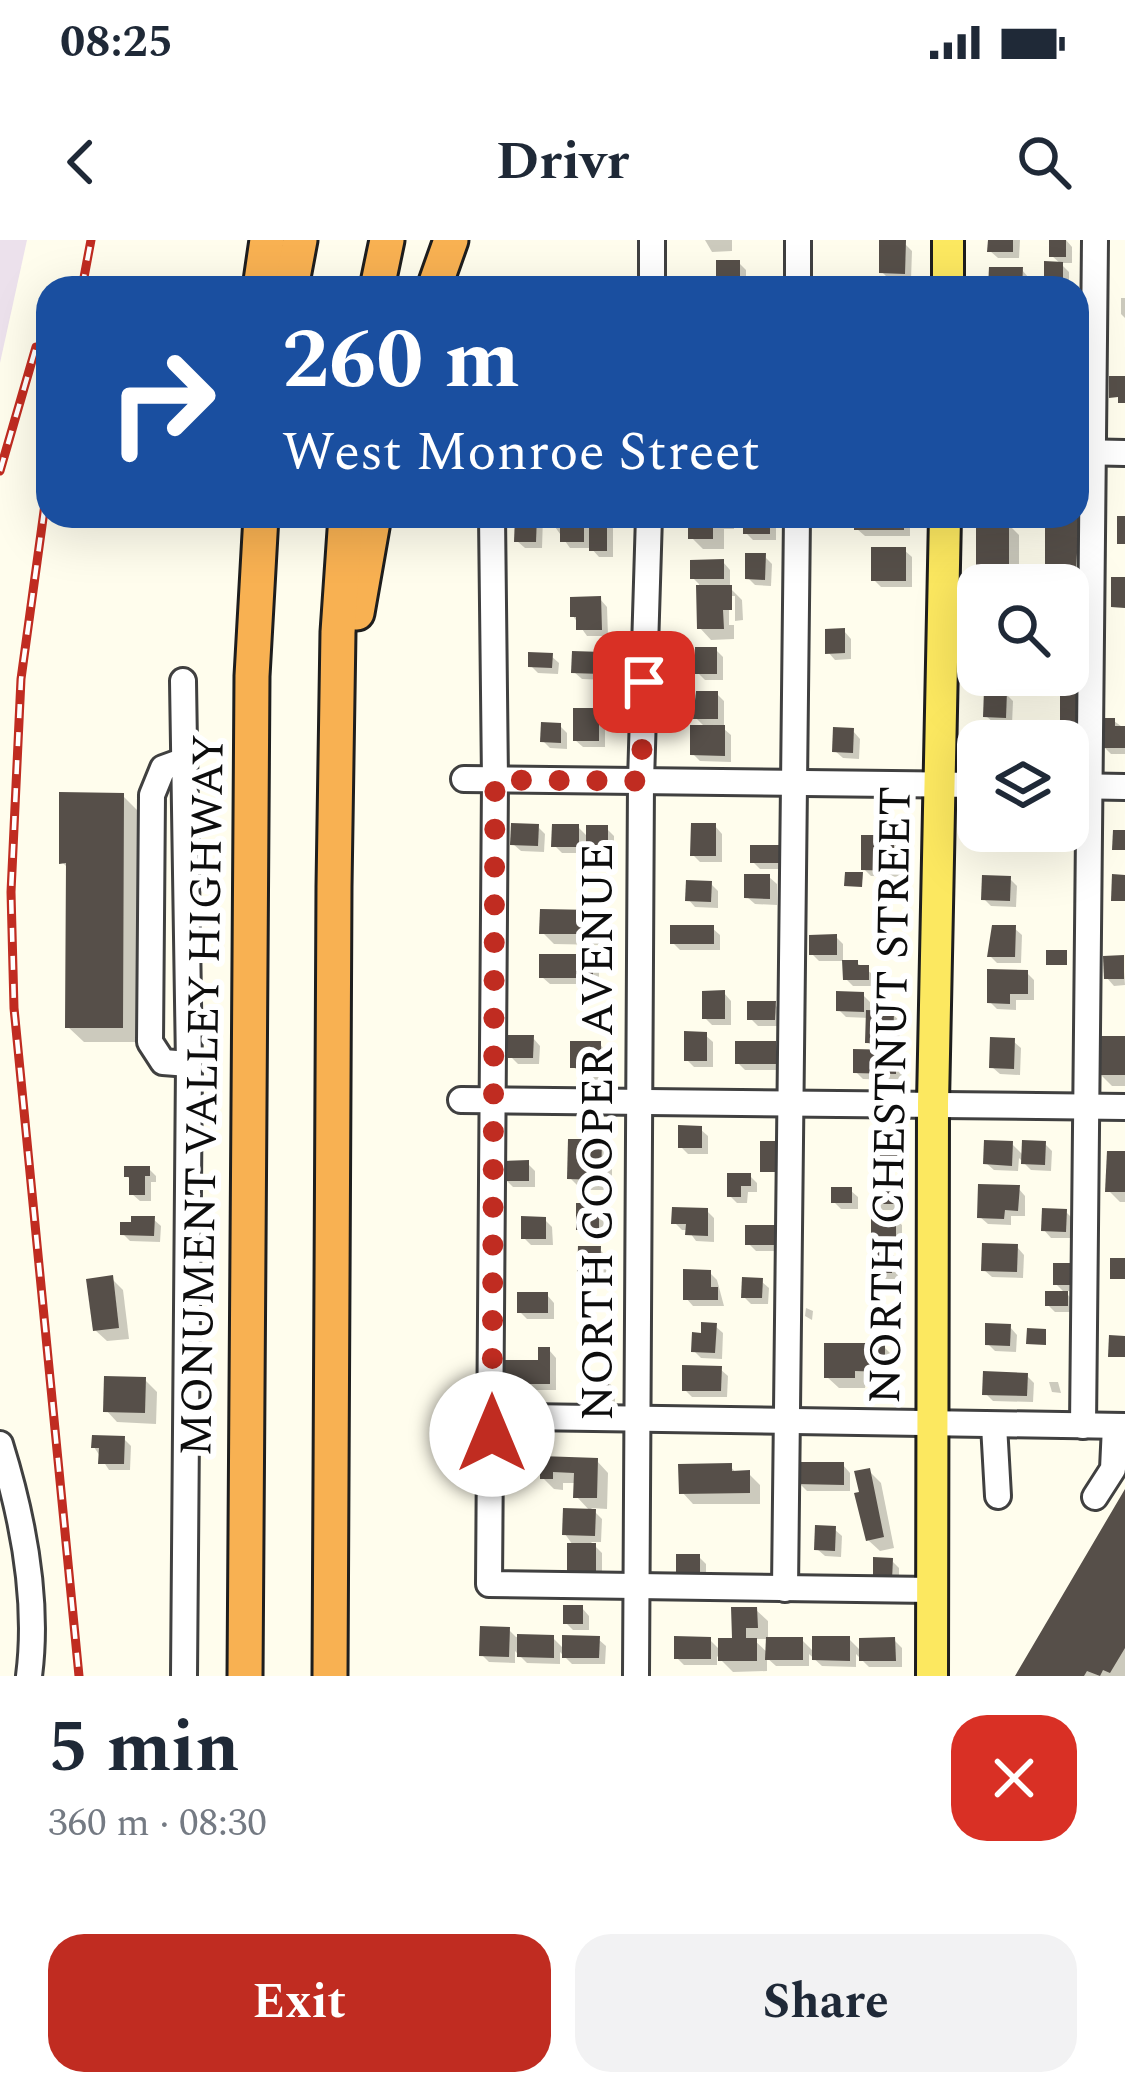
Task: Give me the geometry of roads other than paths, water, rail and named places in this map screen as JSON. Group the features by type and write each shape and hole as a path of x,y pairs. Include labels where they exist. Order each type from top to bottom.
{"highway":[{"path":"262,276 267,240"},
{"path":"293,276 300,240"},
{"path":"380,276 387,240"},
{"path":"438,276 451,240"},
{"path":"245,528 252,676"},
{"name":"MONUMENT VALLEY HIGHWAY","path":"245,1676 252,676 260,528"},
{"path":"330,1676 336,781 345,528"},
{"path":"336,781 372,528"}],"main road":[{"path":"948,240 948,276"},
{"name":"NORTH CHESTNUT STREET","path":"932,1676 934,1103 945,528"}],"street":[{"path":"652,240 652,276"},
{"path":"798,240 798,276"},
{"path":"1089,372 1094,240"},
{"path":"1089,452 1125,452"},
{"path":"492,528 495,780 489,1584 932,1590"},
{"name":"NORTH COOPER AVENUE","path":"636,1676 641,781 649,528"},
{"path":"785,1589 796,528"},
{"path":"1080,720 1084,528"},
{"path":"182,681 189,1064 184,1676"},
{"path":"185,760 163,769 152,795 151,1042 164,1062 189,1064"},
{"path":"464,779 957,784"},
{"path":"1089,786 1125,787"},
{"path":"1080,852 1086,1106 1084,1426"},
{"path":"460,1100 1125,1107"},
{"path":"457,1416 1120,1426 1113,1469 1095,1496"},
{"path":"994,1425 998,1496"},
{"path":"0,1444 10,1523 34,1625 29,1676"}],"railway":[{"path":"84,276 91,240"},
{"path":"0,471 36,347"},
{"path":"42,528 21,679 11,892 14,1008 79,1676"}]}
